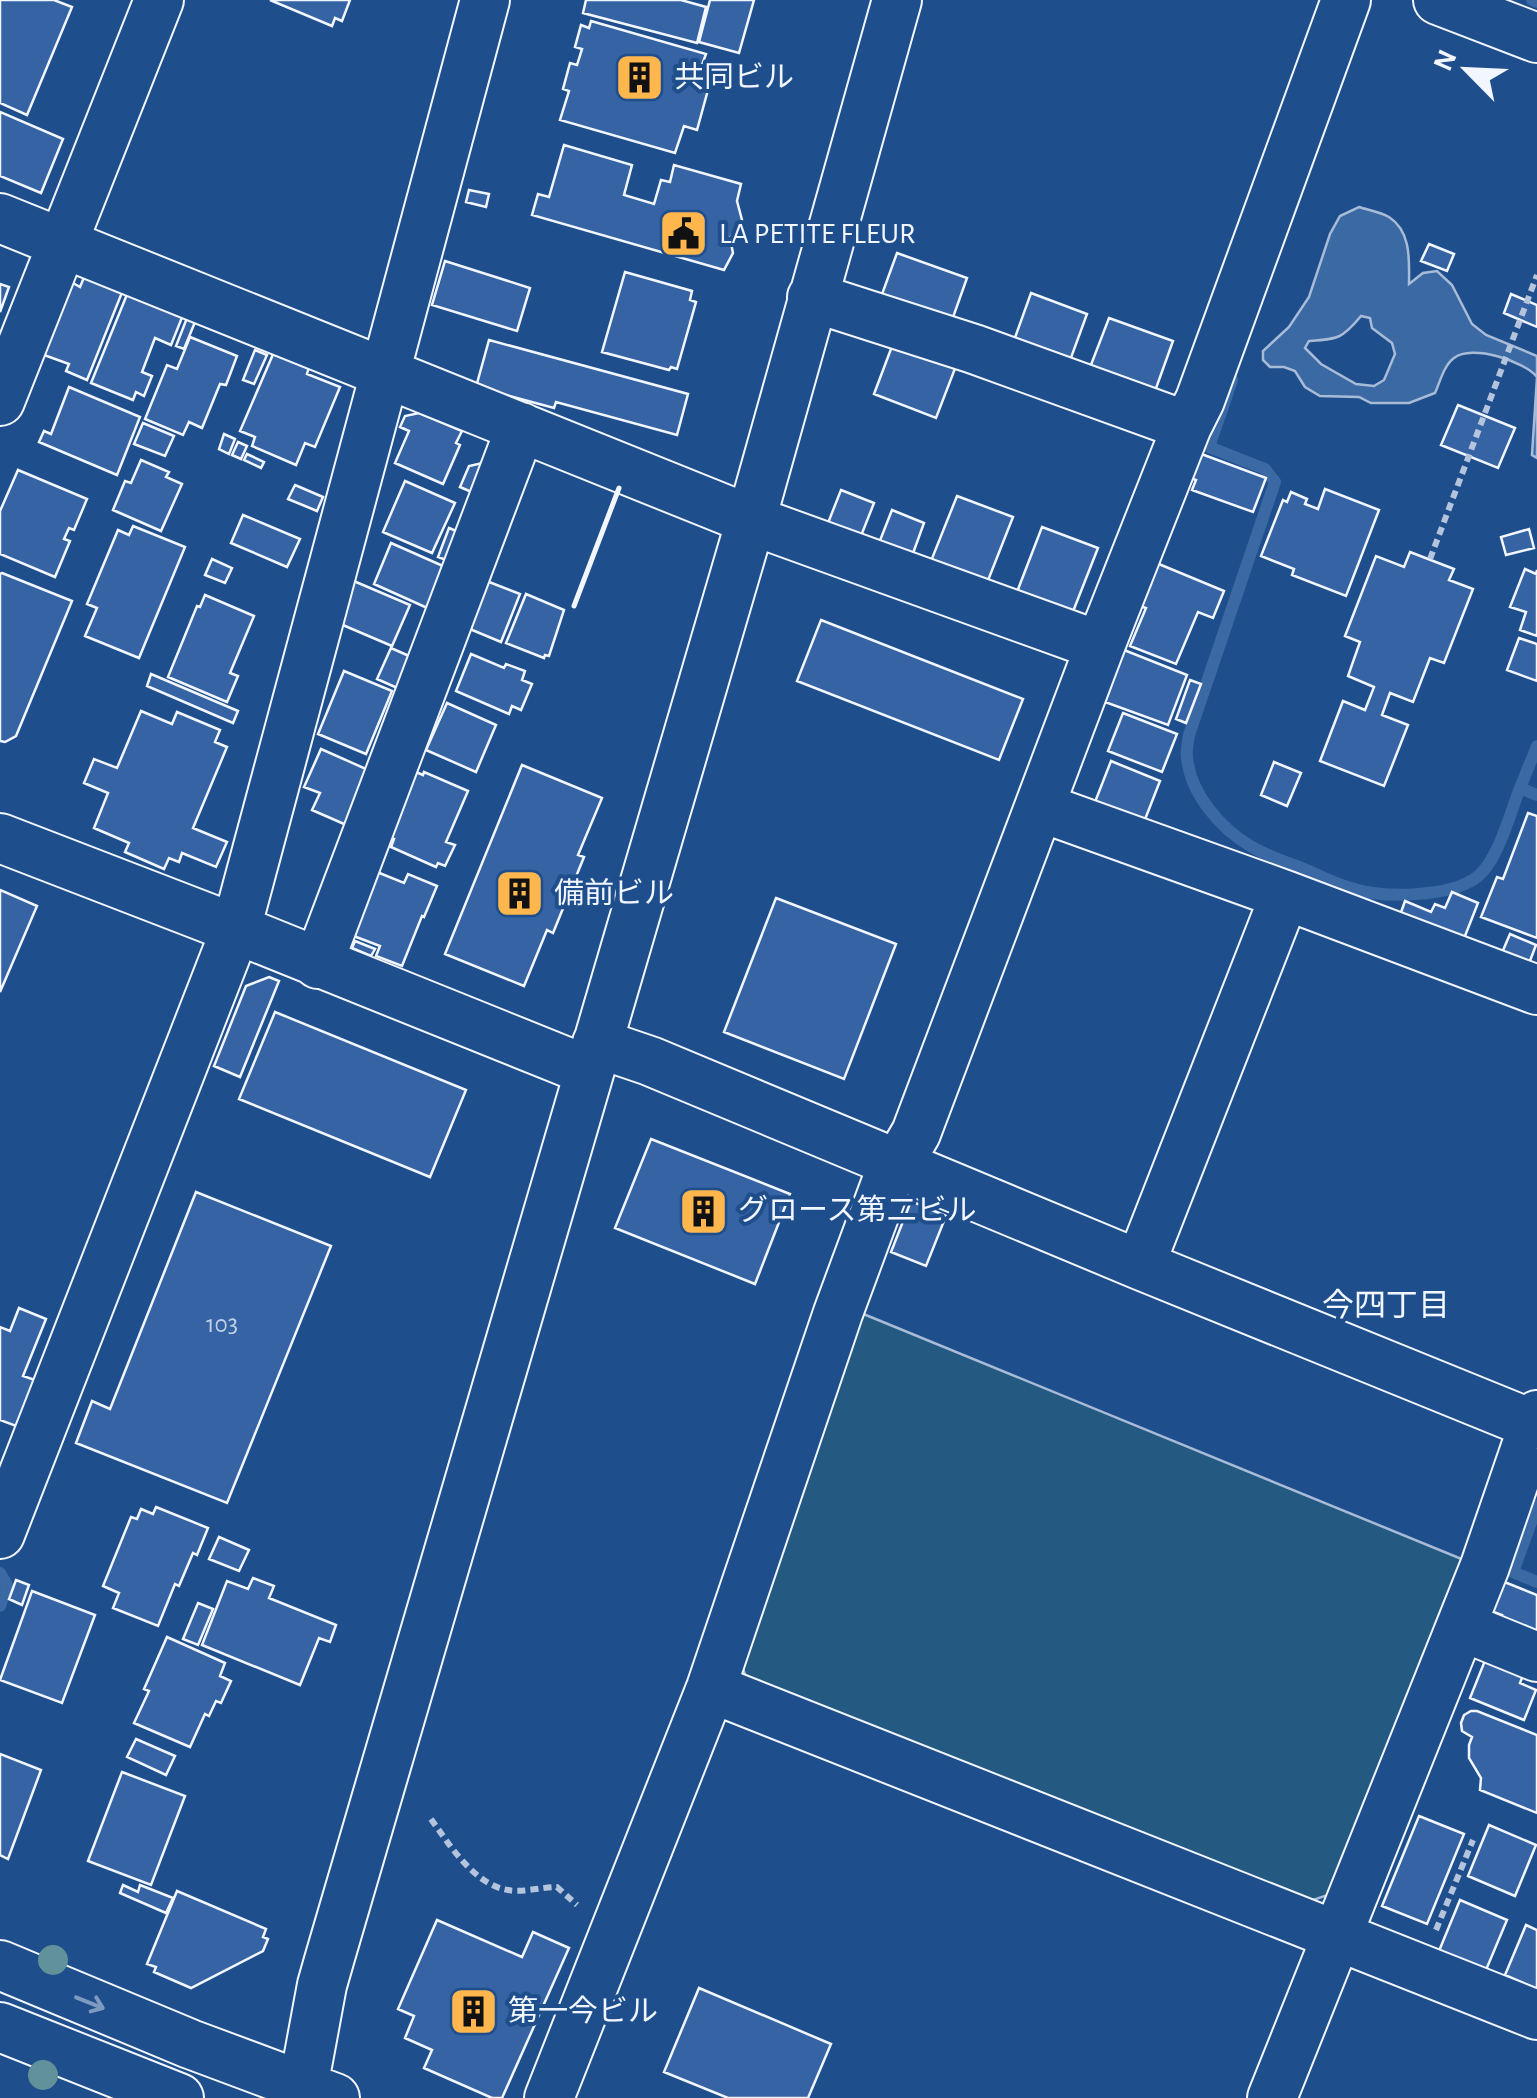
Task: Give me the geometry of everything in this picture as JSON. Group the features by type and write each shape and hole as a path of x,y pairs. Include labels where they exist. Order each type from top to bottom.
{"street":[{"path":"0,401 159,0"},
{"path":"2,1524 236,929 485,0"},
{"path":"0,1966 313,2094 322,1985 751,520 897,0"},
{"path":"548,2098 711,1688 885,1186 916,1133 1100,646 1200,400 1346,0"},
{"path":"1438,0 1537,38"},
{"path":"0,218 751,520 1100,646"},
{"path":"812,297 974,349 1187,426"},
{"path":"318,964 520,427"},
{"path":"1040,807 1537,990"},
{"path":"0,838 318,964 592,1057 650,1061 1140,1265 1535,1420 1485,1566 1272,2098"},
{"path":"1140,1265 1285,895"},
{"path":"1461,1626 1537,1657"},
{"path":"711,1688 1537,2015"},
{"path":"0,2028 178,2098"}],"path":[{"path":"1430,559 1537,276"},
{"path":"431,1819 459,1858 481,1878 508,1890 557,1887 576,1905 595,1908 618,1922"},
{"path":"1420,1968 1473,1840"}],"shaded area":[{"path":"1359,207 1389,217 1405,239 1409,284 1423,273 1437,271 1452,285 1472,324 1486,335 1537,356 1537,377 1521,365 1497,356 1462,354 1448,365 1435,393 1409,403 1371,403 1359,397 1320,396 1305,387 1295,371 1270,367 1263,360 1263,351 1289,327 1309,297 1340,216","holes":["1361,316 1370,318 1372,328 1392,343 1395,354 1384,380 1374,386 1356,384 1321,364 1305,348 1309,341 1344,333"]},
{"path":"1537,377 1537,458 1532,455"},
{"path":"861,1313 1464,1560 1331,1894 1307,1902 747,1679 737,1654"}],"building":[{"path":"0,0 54,0 72,7 27,115 0,103"},
{"path":"270,0 350,0 342,21 335,18 332,26"},
{"path":"586,0 681,0 706,7 697,43 583,13"},
{"path":"710,0 754,0 739,53 699,42"},
{"name":"共同ビル","path":"591,21 706,54 702,65 714,68 697,130 684,126 675,153 560,120 569,91 563,89 570,63 577,65 582,49 575,47 581,25 589,28"},
{"path":"0,112 63,139 41,193 0,176"},
{"path":"564,145 632,165 624,195 654,204 661,180 670,182 674,165 741,184 737,201 742,220 730,238 733,253 724,270 532,215 538,194 549,197"},
{"path":"469,190 489,194 486,207 466,202"},
{"path":"1429,244 1454,254 1447,271 1421,261"},
{"path":"897,253 967,278 951,323 881,297"},
{"path":"445,261 530,288 517,331 432,305"},
{"path":"625,272 692,291 690,300 696,302 677,369 602,352"},
{"path":"85,275 123,290 87,380 66,371 69,364 44,355 73,283 80,287"},
{"path":"0,284 9,287 0,312"},
{"path":"128,292 183,315 171,345 155,338 142,372 152,376 144,396 136,392 133,400 91,383"},
{"path":"1031,293 1087,314 1068,366 1012,346"},
{"path":"1511,294 1537,305 1537,327 1504,313"},
{"path":"187,318 195,322 184,349 176,346"},
{"path":"1109,318 1173,341 1154,394 1089,370"},
{"path":"190,337 237,356 226,385 220,384 202,428 189,422 183,435 145,419 167,365 177,369"},
{"path":"489,340 688,394 677,435 556,402 554,408 476,387"},
{"path":"894,341 956,366 936,418 874,394"},
{"path":"255,350 267,355 254,384 243,380"},
{"path":"274,352 309,367 307,374 340,387 315,447 305,443 296,465 252,446 255,437 240,431"},
{"path":"69,387 140,417 117,475 39,442 44,431 51,434"},
{"path":"1458,405 1515,428 1498,468 1441,445"},
{"path":"419,413 462,431 443,484 395,463 409,431 400,427 405,416"},
{"path":"143,423 174,436 165,456 134,444"},
{"path":"224,434 235,439 229,454 219,449"},
{"path":"238,442 247,446 241,459 232,455"},
{"path":"1196,452 1266,478 1253,512 1192,490 1196,480 1187,477"},
{"path":"247,454 264,462 261,468 244,460"},
{"path":"141,460 169,472 166,477 182,484 161,531 113,510 125,481 131,483"},
{"path":"496,460 481,496 460,487 469,466"},
{"path":"18,470 87,499 74,530 69,528 64,539 70,541 55,577 0,554 0,511"},
{"path":"405,481 455,503 432,553 383,532"},
{"path":"295,485 323,497 317,511 288,499"},
{"path":"1325,489 1379,510 1346,596 1292,575 1294,569 1261,556 1283,500 1287,502 1291,492 1318,509"},
{"path":"841,490 874,503 861,536 828,523"},
{"path":"957,496 1013,517 987,583 931,561"},
{"path":"892,510 924,523 912,556 879,543"},
{"path":"243,515 300,539 287,567 231,543"},
{"path":"133,526 185,547 139,658 85,636 97,608 87,604 118,530 129,535"},
{"path":"1042,527 1098,548 1072,614 1017,592"},
{"path":"449,528 466,535 454,563 438,557"},
{"path":"1529,529 1534,548 1506,555 1501,537"},
{"path":"391,543 452,570 434,611 374,584"},
{"path":"1410,552 1454,569 1449,580 1473,589 1444,663 1430,658 1413,702 1390,693 1382,715 1408,725 1384,786 1320,761 1343,701 1365,710 1374,687 1348,676 1360,642 1345,636 1376,556 1404,567"},
{"path":"212,559 232,568 225,583 205,575"},
{"path":"1154,562 1224,591 1213,618 1198,612 1176,664 1130,646 1146,608 1136,605"},
{"path":"1525,569 1536,574 1537,570 1537,636 1520,630 1526,612 1510,607"},
{"path":"2,573 72,601 16,736 5,742 0,741"},
{"path":"349,579 410,605 392,646 331,620"},
{"path":"484,580 520,594 501,642 465,627"},
{"path":"526,594 564,610 549,656 544,658 506,643"},
{"path":"205,595 254,616 230,673 238,676 227,702 168,677"},
{"path":"821,620 1023,699 999,760 797,681"},
{"path":"1519,638 1537,644 1537,681 1507,670"},
{"path":"391,648 416,659 402,690 377,679"},
{"path":"1124,650 1187,675 1168,725 1105,702"},
{"path":"471,654 504,668 506,664 525,671 522,680 532,684 521,710 512,706 509,714 456,691"},
{"path":"344,671 392,691 366,754 318,734"},
{"path":"151,674 238,711 233,723 147,686"},
{"path":"1190,680 1201,684 1186,723 1176,719"},
{"path":"447,703 496,725 476,772 426,750"},
{"path":"141,711 172,724 177,712 220,730 215,742 227,747 193,828 227,842 216,867 182,853 179,862 169,858 164,869 125,852 129,843 94,828 108,793 84,783 94,759 117,768"},
{"path":"1123,713 1177,734 1162,772 1108,751"},
{"path":"321,749 375,773 351,827 312,810 320,793 304,787"},
{"path":"1111,761 1160,781 1144,822 1095,802"},
{"path":"1274,762 1301,773 1287,806 1261,795"},
{"name":"備前ビル","path":"522,765 602,798 578,855 584,857 553,933 547,930 524,986 445,954"},
{"path":"411,770 468,791 446,842 455,845 445,866 438,863 436,867 391,847 394,839 383,835"},
{"path":"1528,813 1537,816 1537,938 1481,917 1497,877 1503,879"},
{"path":"377,872 404,883 408,874 437,886 402,966 376,956 380,946 351,935"},
{"path":"0,890 37,906 0,992"},
{"path":"1452,892 1478,903 1463,941 1400,915 1405,901 1431,912 1435,904 1445,908"},
{"path":"776,898 896,944 844,1079 724,1032"},
{"path":"1510,934 1536,945 1528,966 1501,955"},
{"path":"355,941 375,949 371,956 352,948"},
{"path":"269,977 279,981 240,1077 214,1066 246,986"},
{"path":"275,1012 466,1090 430,1177 239,1099"},
{"name":"グロース第二ビル","path":"651,1139 790,1194 755,1284 615,1228"},
{"path":"196,1192 331,1246 227,1503 76,1443 92,1401 110,1409"},
{"path":"911,1201 946,1216 926,1266 891,1252"},
{"path":"19,1308 46,1319 23,1376 35,1380 16,1426 0,1420 0,1327 10,1331"},
{"path":"156,1507 208,1528 179,1586 175,1584 158,1626 113,1608 119,1593 103,1586 131,1517 137,1519 141,1509 153,1514"},
{"path":"219,1537 249,1550 239,1571 209,1559"},
{"path":"253,1578 274,1586 269,1598 336,1625 330,1642 319,1638 300,1685 202,1645 227,1581 248,1589"},
{"path":"16,1580 29,1585 22,1605 9,1599"},
{"path":"1502,1581 1537,1595 1537,1638 1499,1624 1502,1615 1491,1611"},
{"path":"32,1591 95,1615 62,1703 0,1680"},
{"path":"198,1603 213,1609 198,1645 183,1639"},
{"path":"167,1637 225,1663 220,1676 231,1681 221,1703 216,1701 209,1716 205,1714 190,1747 134,1723"},
{"path":"1486,1658 1524,1673 1520,1683 1536,1690 1524,1720 1470,1698"},
{"path":"1471,1711 1537,1735 1537,1813 1480,1790 1481,1778 1469,1758 1472,1737 1462,1731 1461,1723"},
{"path":"136,1739 175,1756 166,1775 127,1757"},
{"path":"0,1754 41,1770 8,1859 0,1855"},
{"path":"122,1772 185,1796 151,1885 88,1861"},
{"path":"1419,1816 1464,1834 1427,1924 1382,1906"},
{"path":"1489,1825 1536,1845 1515,1896 1468,1876"},
{"path":"123,1885 138,1892 140,1885 173,1898 166,1913 120,1893"},
{"path":"177,1891 266,1929 263,1937 268,1939 263,1951 191,1988 154,1972 156,1967 147,1964"},
{"path":"1460,1900 1507,1920 1486,1970 1439,1951"},
{"name":"第一今ビル","path":"437,1920 522,1957 533,1932 569,1948 502,2098 492,2098 424,2068 432,2050 405,2038 414,2016 398,2009"},
{"path":"1526,1925 1537,1930 1537,1989 1505,1975"},
{"path":"699,1988 831,2044 808,2098 728,2098 664,2072"}],"waterway":[{"path":"1532,0 1537,2"},
{"path":"1232,380 1209,447 1265,469 1275,482 1189,735 1189,771 1209,809 1229,831 1265,854 1364,892 1398,895 1451,889 1477,877 1497,848 1520,788 1537,795"},
{"path":"1520,788 1537,746"},
{"path":"1537,1506 1513,1572 1537,1582"},
{"path":"0,1573 7,1585 0,1606"}],"wall":[{"path":"574,606 619,488"}],"place":[{"name":"共同ビル","path":"639,78"},
{"name":"LA PETITE FLEUR","path":"684,234"},
{"name":"備前ビル","path":"519,894"},
{"name":"グロース第二ビル","path":"703,1211"},
{"name":"第一今ビル","path":"473,2012"}],"district":[{"name":"今四丁目","path":"1386,1306"}]}
